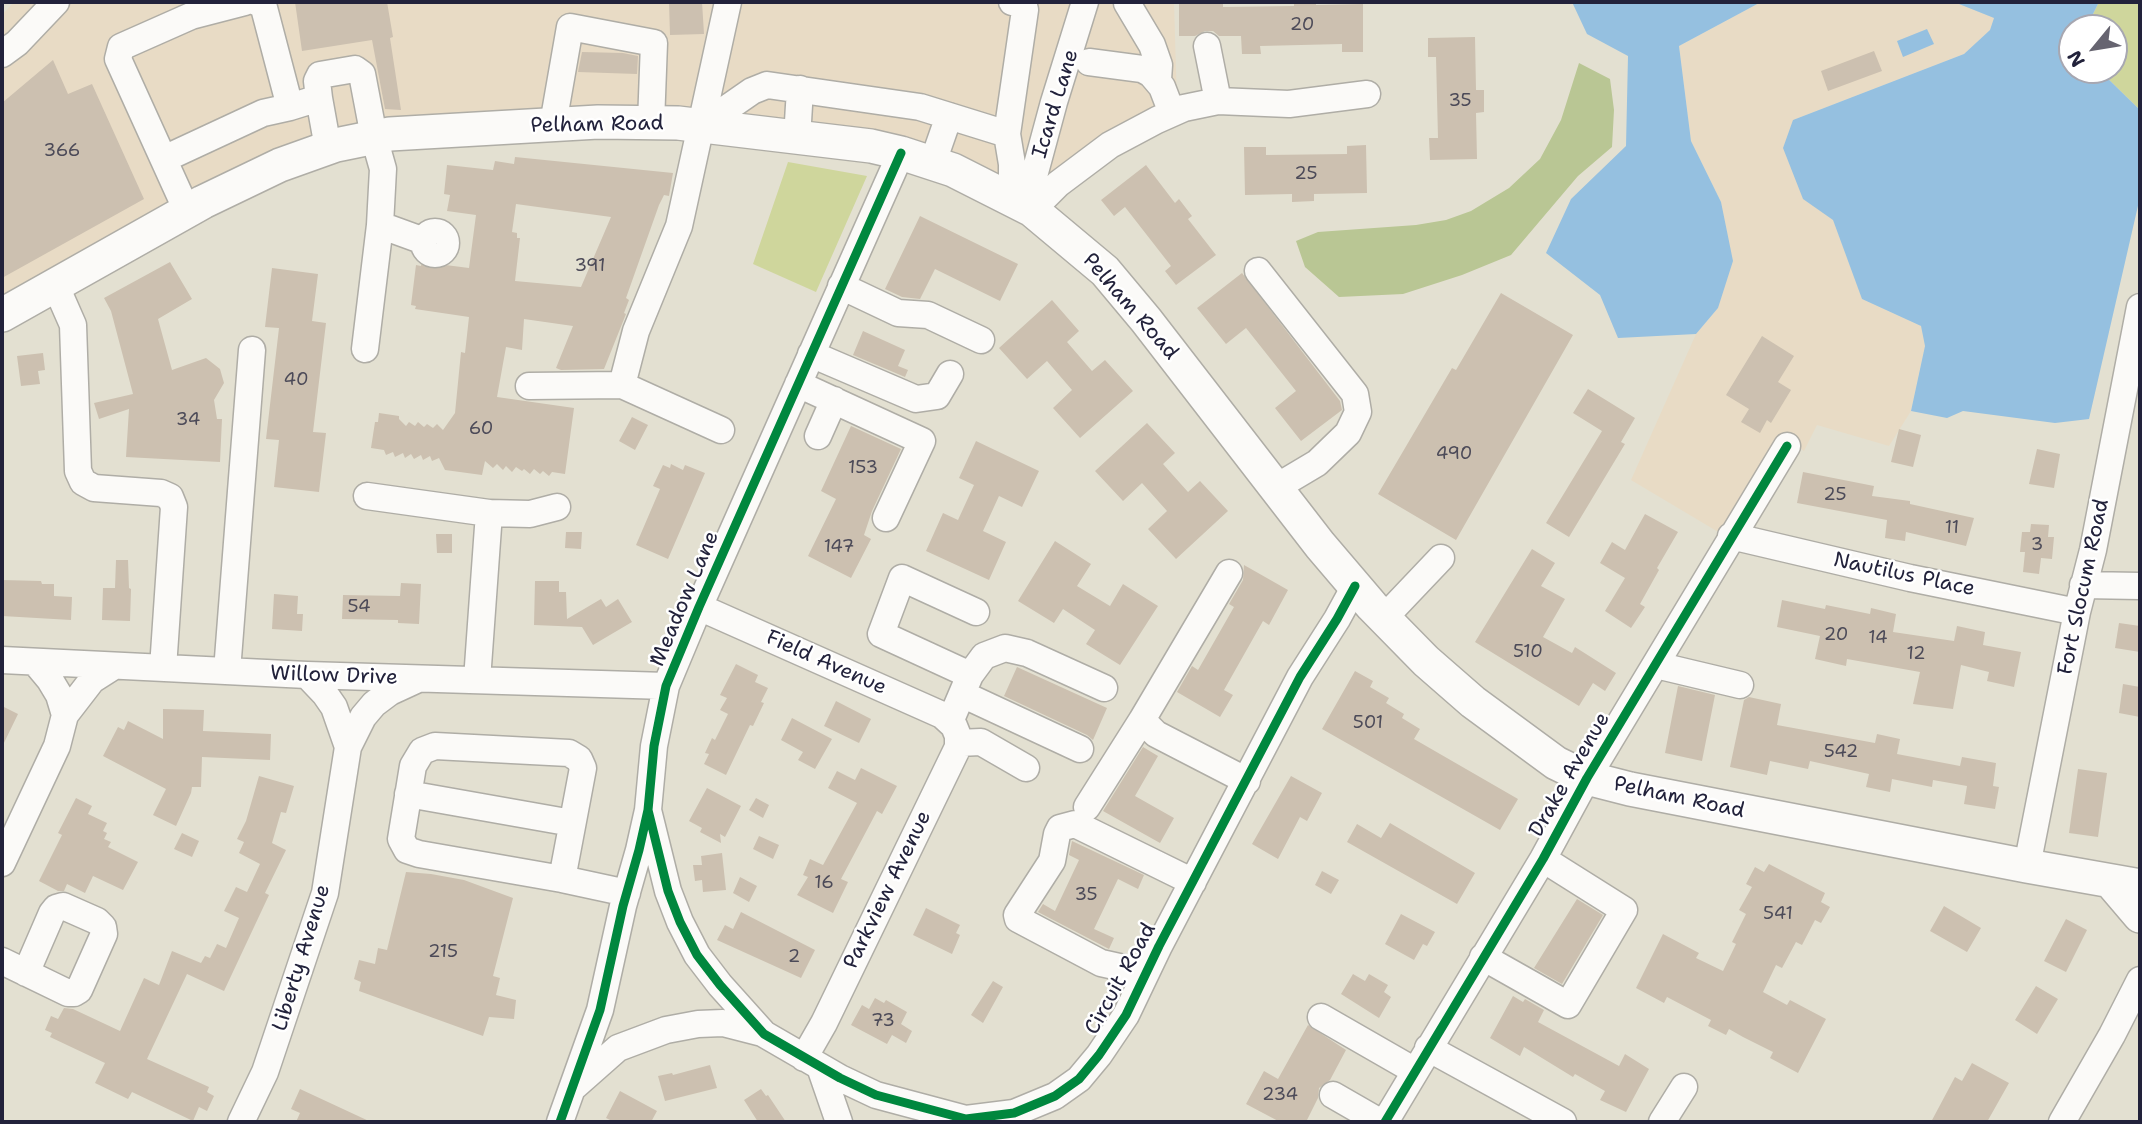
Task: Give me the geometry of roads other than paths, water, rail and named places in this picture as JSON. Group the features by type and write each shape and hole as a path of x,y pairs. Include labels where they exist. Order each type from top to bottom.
{"main road":[{"name":"Pelham Road","path":"3,312 187,211 280,165 328,148 390,134 598,121 703,125 871,146 901,153 933,162 1022,205 1105,271 1275,488 1384,618 1426,661 1473,702 1556,763 1587,778 1642,792 2126,884"},
{"path":"2126,884 2140,916"}],"street":[{"path":"2,54 17,43 56,2"},
{"path":"187,211 118,59 121,47 191,16 245,2"},
{"path":"256,2 263,4 290,107"},
{"path":"622,385 636,331 680,226 728,2"},
{"path":"1012,2 1021,3 1025,10 1007,134 1022,205 1058,184 1110,145 1184,108 1218,101 1289,104 1367,94"},
{"name":"Icard Lane","path":"1022,205 1034,176 1086,2"},
{"path":"1127,3 1152,45 1159,65 1158,80 1172,113"},
{"path":"553,124 570,27 654,43 651,123"},
{"path":"1207,47 1218,101"},
{"path":"1089,62 1142,69 1158,80"},
{"path":"328,148 317,81 320,75 355,69 362,74 383,169 380,226 365,349"},
{"path":"703,125 752,91 766,85 920,107 1007,134"},
{"path":"797,138 800,89"},
{"path":"164,159 263,113 318,98"},
{"path":"933,162 949,116"},
{"name":"Meadow Lane","path":"559,1122 600,1010 648,810 654,746 666,686 901,153"},
{"path":"380,226 424,241"},
{"path":"1258,271 1355,394 1358,412 1348,433 1317,463 1275,488"},
{"path":"55,284 73,325 78,471 83,482 94,488 161,493 170,497 174,507 163,668"},
{"path":"841,286 898,313 928,315 981,340"},
{"name":"Fort Slocum Road","path":"2027,866 2083,585 2131,413 2140,307"},
{"path":"227,671 252,350"},
{"path":"811,354 916,399 937,396 950,374"},
{"path":"798,384 922,441 886,518"},
{"path":"528,386 622,385 722,430"},
{"path":"818,436 834,400"},
{"name":"Drake Avenue","path":"1382,1122 1543,859 1587,778 1787,446"},
{"path":"367,496 489,513 530,514 557,507"},
{"path":"477,680 489,513"},
{"name":"Nautilus Place","path":"1731,536 1910,578 2077,612"},
{"path":"1384,618 1441,558"},
{"path":"1087,807 1229,573"},
{"path":"976,612 902,578 881,634 1080,750"},
{"path":"2083,585 2140,586"},
{"name":"Circuit Road","path":"574,1087 618,1048 666,1030 723,1023 764,1034 876,1095 959,1121 1014,1113 1055,1096 1079,1079 1126,1015 1300,677 1355,586"},
{"name":"Field Avenue","path":"699,607 942,715 954,733"},
{"path":"967,684 984,656 1005,648 1027,653 1104,688"},
{"name":"Willow Drive","path":"2,660 307,675 666,686"},
{"path":"35,662 59,695 65,715"},
{"path":"1656,665 1740,685"},
{"path":"2,863 57,746 65,715 92,680 114,666"},
{"name":"Liberty Avenue","path":"307,675 334,707 348,747"},
{"name":"Liberty Avenue","path":"241,1122 265,1072 325,893 348,747 363,717 374,705 390,692 419,678"},
{"name":"Parkview Avenue","path":"812,1062 824,1023 954,733 967,684"},
{"path":"1142,720 1156,734 1247,781"},
{"path":"954,733 981,742 1026,768"},
{"path":"562,879 583,768 579,759 569,753 435,746 422,751 413,766 401,839 407,850 627,893"},
{"path":"408,794 572,823"},
{"name":"Circuit Road","path":"648,810 668,891 697,955 764,1034"},
{"path":"1146,973 1101,963 1018,919 1017,915 1052,861 1060,828 1075,824 1193,882"},
{"path":"1483,957 1568,1005 1624,910 1543,859"},
{"path":"2,961 26,973"},
{"path":"2062,1122 2139,985"},
{"path":"1321,1017 1415,1071"},
{"path":"1428,1048 1563,1122"},
{"path":"812,1062 839,1122"},
{"path":"1662,1122 1684,1087"},
{"path":"1333,1096 1382,1122"}],"water":[{"path":"1572,2 1761,2 1679,46 1691,141 1721,202 1733,261 1718,308 1696,334 1618,338 1600,295 1546,253 1571,199 1626,146 1628,56 1587,34"},
{"path":"1954,2 2099,2 2093,14 2058,14 2058,84 2113,84 2140,110 2140,197 2089,419 2055,423 1963,411 1947,418 1911,411 1925,346 1921,326 1862,299 1833,220 1803,199 1783,148 1793,120 1964,54 1990,30 1994,18"},
{"path":"1927,29 1934,44 1903,57 1897,41"}]}
